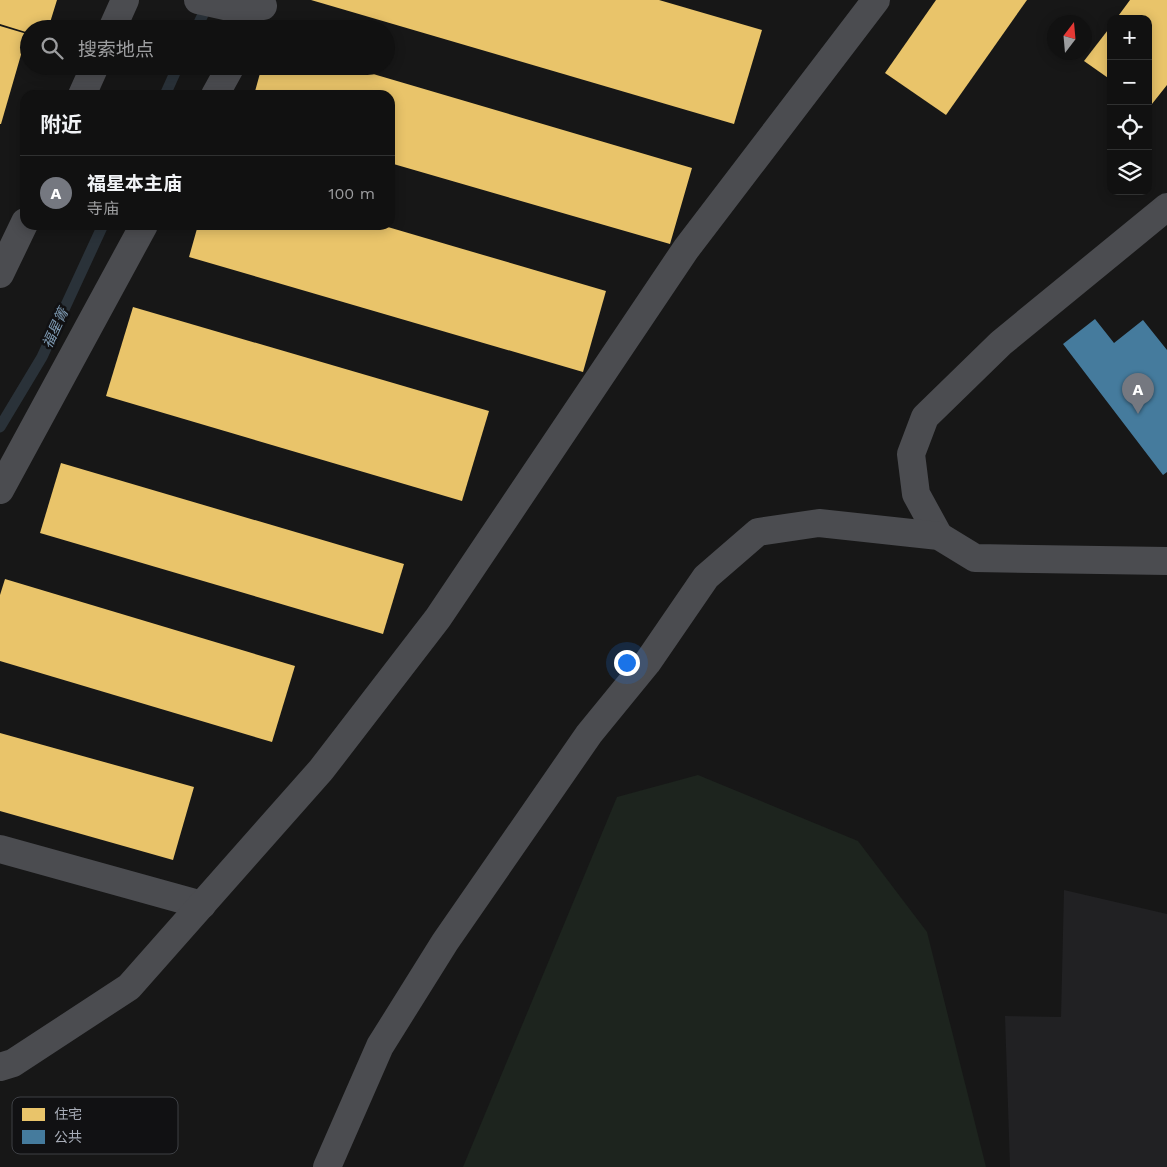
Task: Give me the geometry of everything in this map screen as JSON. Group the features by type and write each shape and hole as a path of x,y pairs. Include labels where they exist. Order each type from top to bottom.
{"street":[{"path":"116,20 125,0"},
{"path":"198,0 234,8 260,11"},
{"path":"0,1067 13,1063 129,987 321,770 438,618 686,249 876,0"},
{"path":"84,90 91,75"},
{"path":"218,90 225,75"},
{"path":"939,536 916,494 911,454 925,417 1001,343 1167,207"},
{"path":"0,274 21,230"},
{"path":"0,490 141,230"},
{"path":"327,1167 380,1046 445,942 589,734 647,663 706,577 758,532 819,523 939,536 975,558 1167,561"},
{"path":"0,849 202,905"}],"shaded area":[{"path":"698,775 858,841 927,932 986,1167 463,1167 617,797"},
{"path":"1064,890 1167,914 1167,1167 1010,1167 1005,1016 1061,1017"}],"building: 住宅":[{"path":"0,0 57,0 51,20 20,20 20,30 0,24"},
{"path":"311,0 659,0 762,30 734,124 395,25 395,20 379,20"},
{"path":"936,0 1027,0 946,115 885,73"},
{"path":"1130,0 1167,0 1167,85 1152,104 1152,15 1119,15"},
{"path":"0,26 20,32 20,58 0,124"},
{"path":"1107,31 1107,77 1084,61 1092,60 1092,51"},
{"path":"260,75 377,75 692,168 670,244 395,164 395,90 255,90"},
{"path":"395,229 606,291 583,372 189,257 197,230"},
{"path":"133,307 489,411 462,501 106,396"},
{"path":"61,463 404,564 383,634 40,533"},
{"path":"5,579 295,666 272,742 0,661 0,595"},
{"path":"0,733 194,787 173,860 0,811"}],"building: 公共":[{"path":"1095,319 1114,343 1143,320 1167,350 1167,472 1163,475 1063,344"}],"waterway":[{"name":"福星箐","path":"200,20 209,2"},
{"name":"福星箐","path":"167,90 174,75"},
{"name":"福星箐","path":"0,427 42,357 101,230"}],"place":[{"name":"福星本主庙","path":"1138,414"}]}
